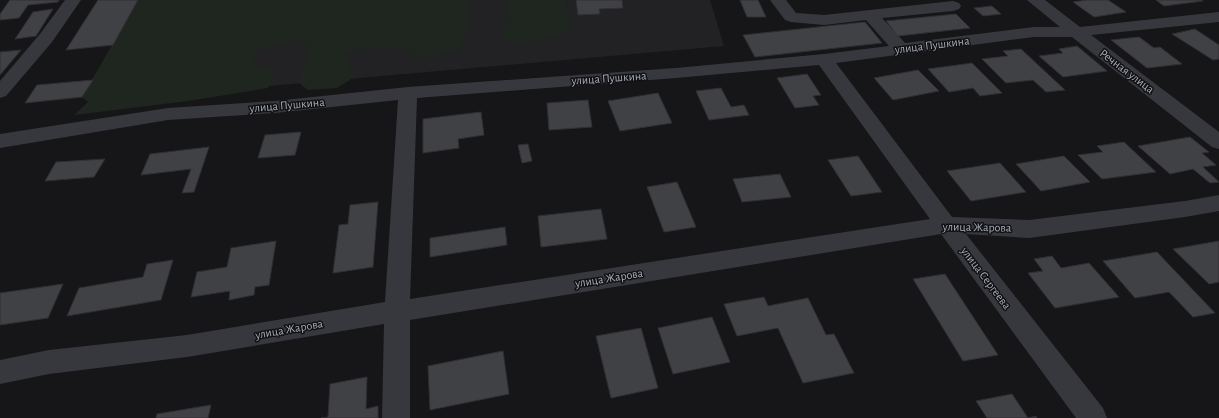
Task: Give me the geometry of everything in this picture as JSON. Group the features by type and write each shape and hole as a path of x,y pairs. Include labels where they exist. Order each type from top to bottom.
{"street":[{"path":"0,92 46,38 73,0"},
{"path":"778,0 791,17 824,20 953,6"},
{"name":"Речная улица","path":"1035,0 1219,142"},
{"path":"871,16 901,49"},
{"name":"улица Пушкина","path":"0,141 168,114 275,107 408,93 676,74 824,59 1034,32 1076,32 1219,17"},
{"name":"улица Сергеева","path":"824,59 946,225 1093,418"},
{"path":"396,418 397,310 408,93"},
{"name":"улица Жарова","path":"0,372 49,362 187,346 397,310 946,225 1029,228 1185,209 1219,203"}],"shaded area":[{"path":"138,0 467,0 471,31 454,52 419,59 401,48 364,49 345,52 353,78 337,88 308,90 299,83 310,43 293,40 255,52 252,63 274,70 268,88 188,101 74,115 88,102 82,97"},
{"path":"208,0 710,0 724,46 166,95"},
{"path":"507,0 566,0 568,15 575,27 562,36 520,44 503,39"}],"building":[{"path":"10,0 59,0 58,2 28,5 19,18 0,20 0,14"},
{"path":"98,0 138,0 113,45 66,50"},
{"path":"576,0 622,0 623,8 599,9 600,14 578,15"},
{"path":"740,0 758,0 766,17 747,17"},
{"path":"1108,0 1126,12 1094,17 1073,2"},
{"path":"1156,0 1201,0 1203,1 1164,6"},
{"path":"992,6 1001,14 983,16 974,8"},
{"path":"53,9 36,36 15,39 33,12"},
{"path":"956,14 970,28 898,36 886,21"},
{"path":"865,22 882,43 755,57 743,35"},
{"path":"1195,29 1219,45 1219,59 1213,60 1172,34"},
{"path":"1139,37 1154,48 1160,47 1182,64 1147,68 1111,40"},
{"path":"1077,46 1107,71 1063,77 1039,56 1063,53 1059,49"},
{"path":"1021,49 1065,90 1046,92 1033,80 1006,83 982,59 1008,56 1003,51"},
{"path":"21,50 0,75 0,52"},
{"path":"972,63 1002,93 980,96 973,88 949,92 928,69"},
{"path":"918,70 939,91 893,100 874,78"},
{"path":"807,74 821,95 813,96 819,105 795,108 777,78"},
{"path":"93,80 82,97 25,103 37,85"},
{"path":"721,88 731,107 744,105 749,115 709,120 696,91"},
{"path":"658,93 672,123 620,131 608,101"},
{"path":"588,100 592,127 549,130 547,103"},
{"path":"481,112 484,135 458,139 459,148 423,153 423,119"},
{"path":"301,132 295,155 258,158 265,135"},
{"path":"1190,137 1209,152 1202,153 1216,165 1203,167 1219,182 1210,183 1193,169 1170,174 1138,146"},
{"path":"1124,142 1156,172 1102,179 1078,155 1103,152 1097,146"},
{"path":"528,144 532,161 522,163 518,145"},
{"path":"209,147 194,192 182,193 191,169 141,175 150,154"},
{"path":"858,156 882,192 851,196 828,160"},
{"path":"1064,156 1090,182 1041,191 1016,164"},
{"path":"105,159 94,177 45,181 56,162"},
{"path":"1000,163 1026,192 971,201 947,171"},
{"path":"780,174 791,197 742,202 733,179"},
{"path":"677,182 696,227 664,232 647,187"},
{"path":"378,202 373,267 333,273 339,225 348,224 350,205"},
{"path":"601,209 607,239 541,247 538,216"},
{"path":"505,227 507,245 430,257 430,238"},
{"path":"276,241 269,285 255,287 254,295 229,300 230,291 191,297 197,272 227,267 231,248"},
{"path":"1219,241 1219,282 1209,284 1173,249"},
{"path":"1157,252 1215,313 1193,317 1169,292 1135,298 1103,261"},
{"path":"1052,256 1061,268 1089,263 1119,297 1055,308 1028,273 1043,271 1034,259"},
{"path":"173,260 161,300 67,316 79,288 143,277 147,264"},
{"path":"945,274 998,355 963,361 913,279"},
{"path":"63,284 48,318 0,325 0,293"},
{"path":"764,297 768,306 808,298 826,335 834,334 854,373 803,383 778,328 737,336 724,304"},
{"path":"712,317 730,362 673,374 658,328"},
{"path":"641,328 658,388 611,398 596,336"},
{"path":"503,351 509,394 430,410 428,366"},
{"path":"367,377 366,409 378,406 378,418 321,418 328,417 330,384"},
{"path":"1012,394 1028,418 987,418 976,401"},
{"path":"211,405 208,418 156,418 157,414"}]}
